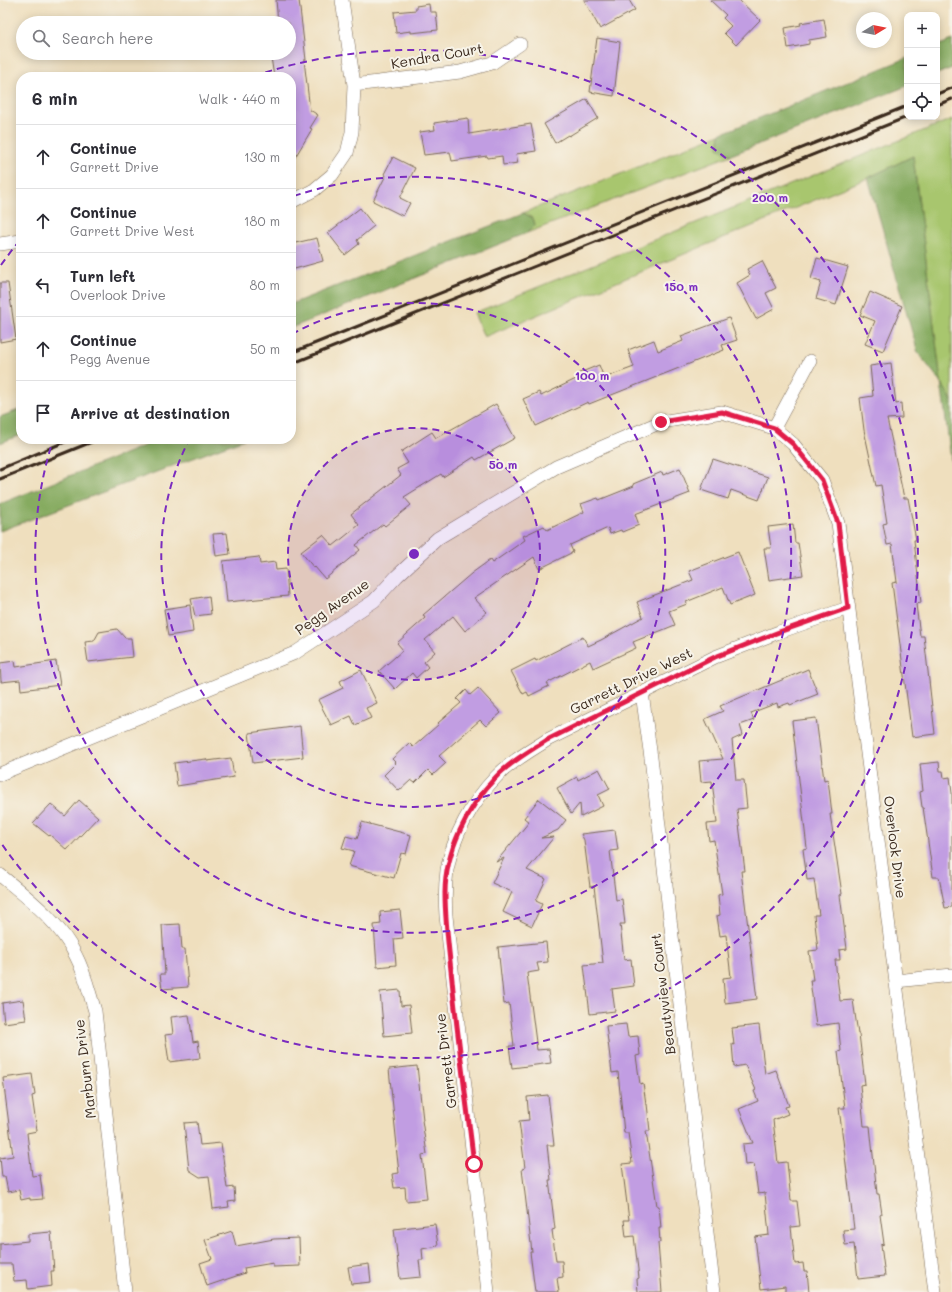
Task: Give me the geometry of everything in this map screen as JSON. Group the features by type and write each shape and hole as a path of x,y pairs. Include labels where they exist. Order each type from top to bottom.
{"street":[{"path":"296,199 314,190 332,175 347,153 352,132 354,85 342,0"},
{"name":"Kendra Court","path":"354,85 460,72 492,63 520,44"},
{"path":"0,244 16,242"},
{"path":"774,428 810,361"},
{"name":"Pegg Avenue","path":"0,774 295,653 374,601 397,576 438,538 556,467 661,422 722,412 774,428"},
{"name":"Overlook Drive","path":"774,428 793,444 822,480 838,523 935,1292"},
{"name":"Garrett Drive West","path":"462,828 479,798 496,776 522,756 547,740 715,657 779,632 848,608"},
{"name":"Beautyview Court","path":"642,694 652,766 714,1292"},
{"name":"Garrett Drive","path":"462,828 453,847 447,871 445,892 446,916 488,1292"},
{"name":"Marburn Drive","path":"0,875 39,908 63,935 75,954 84,975 95,1011 125,1292"},
{"path":"896,981 952,974"}],"green space":[{"path":"952,40 952,68 940,73 940,48 940,45"},
{"path":"904,59 904,87 731,155 718,148 720,134"},
{"path":"952,119 952,401 941,382 913,156 868,178 484,337 474,313"},
{"path":"720,134 718,148 731,155 527,233 535,225 533,218 523,213"},
{"path":"913,156 941,382 918,353 868,178"},
{"path":"523,213 533,218 535,225 527,233 296,326 296,302"},
{"path":"941,382 952,401 952,467"},
{"path":"16,411 16,437 0,443 0,417"},
{"path":"149,444 231,444 0,531 0,504"}],"building":[{"path":"276,0 299,0 310,110 318,115 310,128 312,129 296,156 296,72 273,72 271,60 296,60 296,16 277,16"},
{"path":"584,0 629,0 635,10 600,29"},
{"path":"710,0 739,0 760,20 736,45 724,33 731,26 723,18 726,15"},
{"path":"429,4 430,12 436,12 438,30 396,33 394,12 416,10 416,6"},
{"path":"824,19 827,37 809,40 809,44 788,48 785,28 801,25 800,23"},
{"path":"597,38 620,42 614,96 590,92"},
{"path":"587,99 598,118 555,143 544,124"},
{"path":"468,118 469,134 531,124 536,151 516,154 518,163 503,165 502,156 488,158 487,156 452,161 450,152 424,155 420,132 435,130 434,123"},
{"path":"393,157 415,168 400,198 410,203 403,216 373,201"},
{"path":"360,208 374,226 357,240 359,244 345,255 328,233"},
{"path":"317,238 323,261 296,269 296,243"},
{"path":"817,258 848,267 836,305 816,299 821,282 811,279"},
{"path":"762,261 776,288 766,293 774,309 756,319 737,283 750,275 747,269"},
{"path":"0,283 8,283 16,339 0,342"},
{"path":"870,292 902,306 883,351 865,344 875,321 860,315"},
{"path":"729,318 737,340 722,345 724,350 589,404 588,402 536,426 523,399 539,392 541,396 578,378 577,374 599,365 604,378 634,367 628,350 654,340 658,351 683,341 681,336"},
{"path":"891,363 896,404 901,403 902,418 887,419 904,498 908,498 916,540 914,540 921,603 916,604 920,636 924,636 935,734 912,737 892,583 897,582 892,544 887,545 883,524 887,523 881,485 876,486 864,430 860,398 873,396 870,366"},
{"path":"496,404 515,438 476,460 474,457 443,477 441,474 404,497 411,505 385,526 383,524 356,545 360,550 325,579 315,567 314,568 301,552 323,535 333,546 359,525 351,514 401,475 397,469 408,463 401,452 432,432 436,438"},
{"path":"713,459 768,477 759,500 731,490 728,499 701,490"},
{"path":"680,468 690,493 635,514 639,525 622,532 621,530 610,534 608,528 570,545 573,552 539,569 534,557 474,598 487,612 465,631 453,616 425,640 435,652 424,662 428,667 416,678 412,673 395,689 379,671 403,650 397,643 425,618 423,615 472,573 490,560 492,563 525,540 523,536 544,526 547,530 584,512 581,504 598,498 599,500 634,486 633,484 662,472 663,475"},
{"path":"793,524 795,543 798,543 803,575 769,580 764,548 771,548 768,527"},
{"path":"227,533 230,554 216,556 213,534"},
{"path":"738,552 755,595 730,605 723,587 686,602 687,604 669,611 675,625 633,642 636,648 593,668 590,661 547,683 549,686 529,696 527,692 523,694 511,671 535,659 536,661 583,637 588,646 601,640 643,617 637,602 693,580 689,571"},
{"path":"259,557 260,564 275,562 276,570 286,569 288,596 227,602 223,561"},
{"path":"209,596 211,614 195,616 191,599"},
{"path":"190,605 193,632 168,636 164,609"},
{"path":"117,629 125,638 131,638 133,657 88,662 85,642 94,641 99,632"},
{"path":"15,661 16,667 56,661 60,685 21,690 20,680 1,682 0,663"},
{"path":"808,669 818,694 790,705 789,703 778,707 777,703 751,713 754,720 740,725 743,735 732,740 736,780 744,780 747,808 737,809 745,871 741,871 757,999 725,1003 723,978 731,977 726,935 720,936 717,916 720,915 718,895 722,894 714,840 709,841 707,824 717,823 712,781 701,782 699,761 723,759 705,719 723,711 720,706"},
{"path":"361,670 377,703 366,708 371,718 355,725 351,716 331,725 318,700 343,688 340,681"},
{"path":"478,688 501,713 486,726 480,720 439,756 446,763 433,775 428,770 415,783 411,780 399,791 384,775 396,763 392,759 409,743 413,747 439,724 438,723 461,703 457,699 466,690 470,695"},
{"path":"816,718 824,780 828,779 832,814 830,814 842,894 840,895 847,949 839,950 840,960 835,960 840,1001 853,1000 865,1084 860,1085 864,1126 870,1126 877,1194 879,1194 882,1214 880,1215 884,1244 881,1245 885,1276 858,1279 854,1244 845,1245 843,1230 854,1229 839,1108 845,1108 838,1052 841,1051 838,1023 816,1026 810,980 813,980 809,951 818,950 814,915 819,915 814,879 807,880 803,849 807,848 792,721"},
{"path":"300,726 303,757 253,763 249,733"},
{"path":"231,758 234,777 177,786 174,763"},
{"path":"939,762 940,771 943,771 944,778 950,777 952,793 952,907 945,908 939,877 933,877 920,792 923,791 920,764"},
{"path":"599,769 610,789 598,795 603,806 581,817 580,803 571,814 557,788 577,777 578,780"},
{"path":"539,799 566,820 558,830 541,838 554,837 527,870 546,879 536,901 542,904 532,926 503,912 512,892 492,883 504,858 496,862 529,822 524,818"},
{"path":"79,800 98,817 67,850 33,823 51,804 65,816"},
{"path":"362,822 411,835 406,854 401,853 394,878 349,866 354,851 342,848 346,836 357,839"},
{"path":"615,830 618,850 610,851 616,900 622,899 625,924 620,924 624,960 631,959 634,986 612,989 615,1011 590,1014 584,965 603,963 594,886 590,887 584,840 581,834"},
{"path":"400,910 403,938 394,939 396,965 377,967 374,925 381,924 380,912"},
{"path":"180,924 182,949 185,949 188,987 162,989 160,974 165,974 162,925"},
{"path":"546,942 548,962 537,963 539,971 527,973 537,1050 549,1049 551,1063 512,1068 509,1046 514,1046 509,1003 504,1004 498,947"},
{"path":"400,990 401,1006 409,1005 412,1033 384,1036 380,992"},
{"path":"23,1000 26,1020 4,1023 2,1003"},
{"path":"189,1015 193,1042 198,1041 200,1058 169,1062 165,1035 173,1034 171,1017"},
{"path":"626,1024 628,1037 638,1036 640,1055 636,1056 640,1084 643,1083 647,1104 650,1131 646,1131 657,1206 659,1206 661,1228 659,1228 660,1242 658,1243 662,1292 638,1292 637,1279 639,1278 634,1236 626,1237 624,1220 629,1220 622,1164 632,1163 628,1133 624,1133 618,1072 612,1073 606,1026"},
{"path":"759,1025 765,1074 776,1070 789,1106 785,1107 788,1114 773,1120 778,1163 787,1162 791,1201 797,1201 800,1226 791,1227 795,1264 803,1263 804,1271 807,1271 809,1292 785,1292 785,1286 761,1289 755,1237 769,1235 765,1193 758,1194 754,1164 745,1165 743,1144 753,1143 739,1109 758,1101 754,1091 756,1090 745,1065 734,1067 732,1044 734,1045 732,1028"},
{"path":"417,1066 427,1154 422,1155 427,1199 406,1201 405,1187 394,1188 392,1174 399,1173 389,1069"},
{"path":"32,1074 35,1095 32,1096 37,1131 27,1133 32,1176 40,1175 43,1199 30,1200 30,1198 21,1200 19,1190 8,1192 5,1177 2,1177 0,1158 13,1156 3,1078"},
{"path":"548,1095 554,1145 547,1145 551,1180 549,1180 555,1229 552,1230 556,1261 562,1261 563,1277 557,1278 559,1292 535,1292 530,1252 532,1252 522,1169 525,1168 519,1121 529,1120 527,1097"},
{"path":"197,1122 200,1145 221,1143 227,1188 234,1187 235,1201 228,1202 229,1207 213,1209 209,1176 200,1177 189,1170 184,1123"},
{"path":"435,1224 438,1246 422,1249 423,1260 419,1260 421,1277 400,1279 394,1229"},
{"path":"232,1231 236,1246 274,1239 299,1238 300,1266 273,1267 273,1263 244,1268 245,1273 207,1286 200,1263 212,1259 205,1240"},
{"path":"51,1232 54,1271 51,1271 52,1286 28,1289 27,1280 14,1281 12,1264 0,1264 0,1244 28,1241 28,1234"},
{"path":"369,1264 371,1282 351,1284 348,1267"}],"railway":[{"path":"940,93 952,88"},
{"path":"940,104 952,99"},
{"path":"296,351 904,107"},
{"path":"296,362 904,118"},
{"path":"0,469 60,444"},
{"path":"0,479 87,444"}],"route":[{"path":"474,1164 454,999 445,892 447,871 453,847 479,798 496,776 522,756 547,740 715,657 779,632 848,608 838,523 822,480 793,444 774,428 722,412 661,422"}]}
